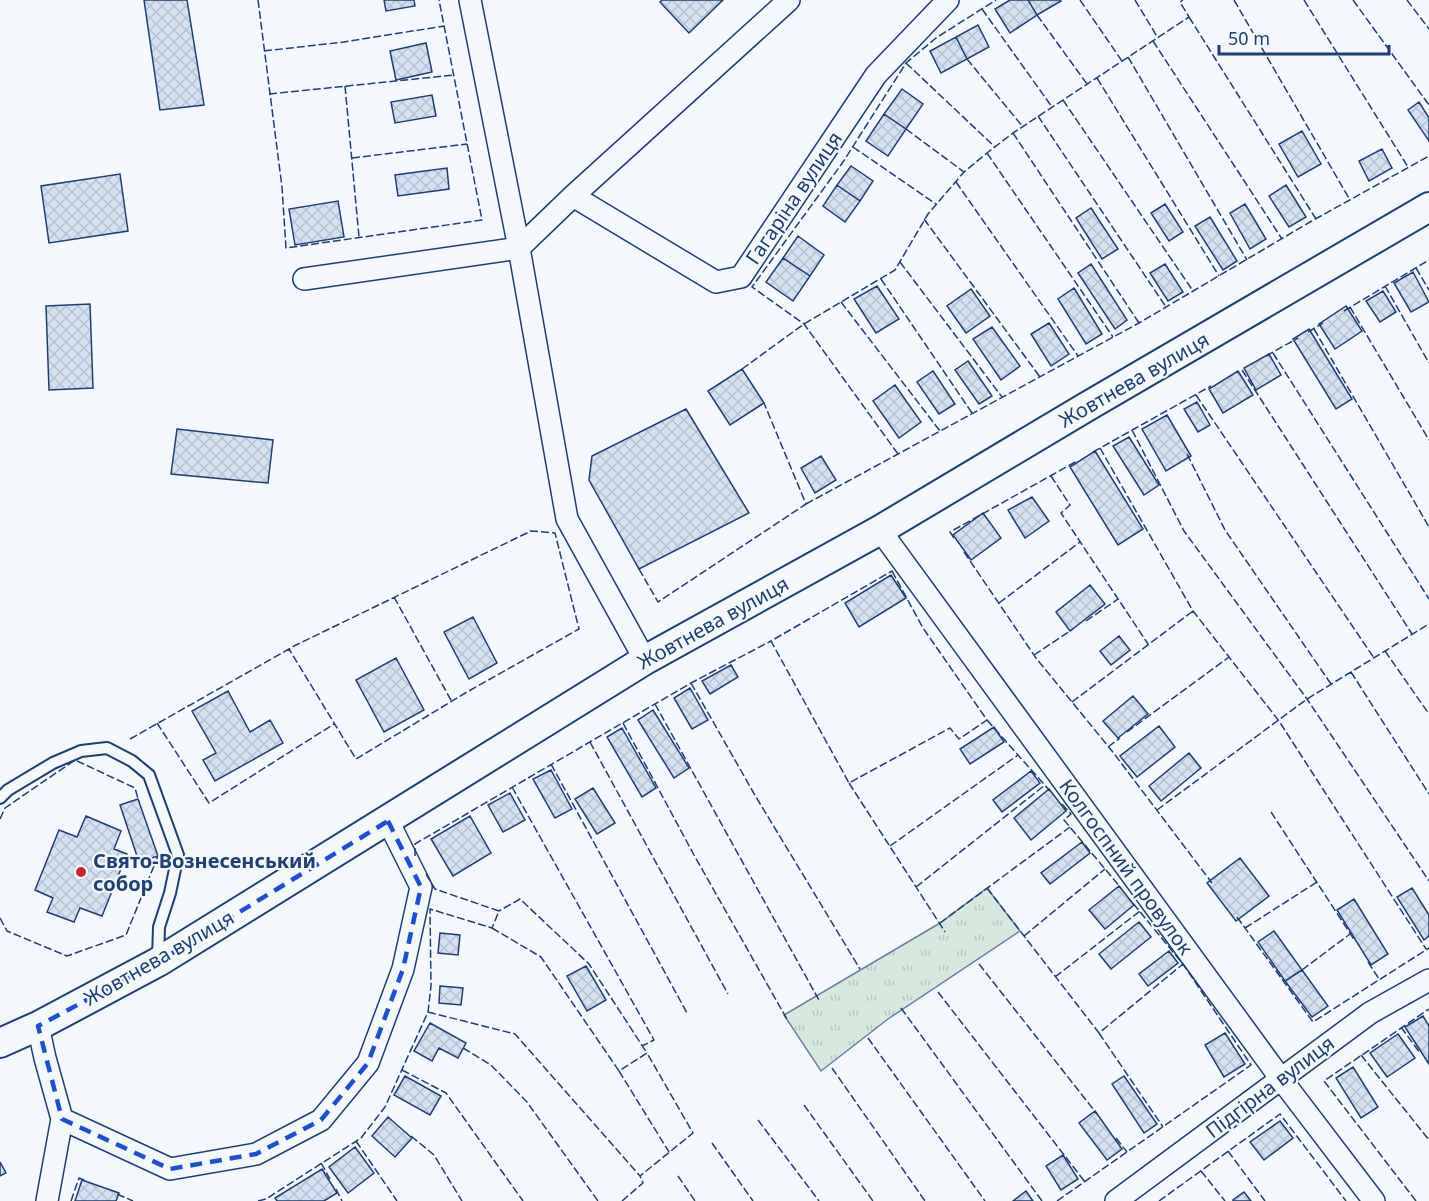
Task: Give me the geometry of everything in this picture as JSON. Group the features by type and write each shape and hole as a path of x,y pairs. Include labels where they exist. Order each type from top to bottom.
{"street":[{"path":"470,0 519,248 567,519 645,660"},
{"name":"Гагаріна вулиця","path":"573,196 716,282 741,277 876,75 948,0"},
{"path":"303,279 519,248 780,3"},
{"name":"Жовтнева вулиця","path":"0,1043 38,1026 158,962 645,660 880,531 1088,406 1429,207"},
{"name":"Колгоспний провулок","path":"880,531 1281,1079 1374,1201"},
{"path":"62,1119 170,1169 256,1154 321,1120 368,1063 403,969 421,887 388,821"},
{"name":"Підгірна вулиця","path":"1116,1201 1370,1013 1429,980"},
{"path":"38,1026 62,1119 47,1201"}],"lane":[{"path":"0,798 8,790 53,763 81,751 107,748 132,761 149,775 178,855 170,893 159,927 158,962"}],"highlighted area":[{"path":"388,821 421,887 403,969 368,1063 321,1120 256,1154 170,1169 62,1119 38,1026 158,962"}],"green space":[{"path":"987,888 1020,931 888,1019 821,1071 784,1015 940,923"}],"building":[{"path":"144,0 187,0 204,105 160,110"},
{"path":"384,0 414,0 415,6 386,11"},
{"path":"662,0 723,0 689,33 660,2"},
{"path":"1010,0 1028,0 1037,15 1010,33 995,9"},
{"path":"1028,0 1060,0 1061,1 1037,15"},
{"path":"978,25 989,47 967,59 956,37"},
{"path":"956,37 967,59 941,73 930,51"},
{"path":"426,43 432,72 396,80 390,51"},
{"path":"902,89 923,104 906,129 884,114"},
{"path":"432,95 436,116 395,123 391,102"},
{"path":"1419,102 1429,118 1429,141 1408,110"},
{"path":"884,114 906,129 888,156 866,141"},
{"path":"1302,131 1321,164 1298,177 1279,144"},
{"path":"1382,149 1392,168 1369,181 1359,161"},
{"path":"851,166 873,181 860,201 837,185"},
{"path":"447,168 449,189 398,196 395,175"},
{"path":"120,174 128,231 49,243 41,186"},
{"path":"837,185 860,201 845,222 823,206"},
{"path":"1286,185 1306,217 1289,227 1269,196"},
{"path":"338,201 344,237 295,245 289,209"},
{"path":"1165,204 1183,232 1169,241 1151,213"},
{"path":"1245,204 1266,239 1250,249 1230,213"},
{"path":"1091,208 1118,249 1102,259 1076,218"},
{"path":"1210,217 1237,261 1223,270 1195,226"},
{"path":"798,236 824,255 810,276 783,258"},
{"path":"783,258 810,276 793,301 766,282"},
{"path":"1091,264 1127,320 1115,329 1078,273"},
{"path":"1165,264 1183,292 1168,301 1150,273"},
{"path":"1413,272 1429,302 1411,312 1394,283"},
{"path":"877,286 899,319 876,333 854,299"},
{"path":"1074,288 1102,334 1086,344 1058,299"},
{"path":"971,289 990,316 966,333 947,306"},
{"path":"1383,291 1396,312 1380,322 1366,301"},
{"path":"90,304 93,388 49,390 46,306"},
{"path":"1346,306 1362,331 1335,349 1319,324"},
{"path":"1049,323 1069,354 1051,366 1031,334"},
{"path":"992,327 1020,366 1001,380 973,339"},
{"path":"1309,329 1352,399 1336,409 1293,339"},
{"path":"1269,354 1281,375 1256,390 1244,368"},
{"path":"968,361 992,396 979,404 955,370"},
{"path":"742,369 764,403 730,425 708,391"},
{"path":"933,371 955,404 939,414 917,382"},
{"path":"1238,371 1253,395 1223,413 1209,389"},
{"path":"895,385 921,422 899,438 873,401"},
{"path":"1197,402 1210,425 1198,432 1184,409"},
{"path":"686,409 749,513 639,569 589,480 592,456"},
{"path":"1167,415 1191,456 1166,471 1142,429"},
{"path":"177,429 273,440 268,483 171,474"},
{"path":"1129,437 1159,485 1144,495 1113,446"},
{"path":"1095,451 1143,529 1118,545 1070,467"},
{"path":"821,456 836,480 815,493 801,468"},
{"path":"1032,497 1049,521 1025,538 1008,510"},
{"path":"983,513 1001,538 971,560 953,535"},
{"path":"891,575 906,598 859,627 845,603"},
{"path":"1090,585 1105,604 1070,631 1056,612"},
{"path":"473,617 497,663 469,679 444,632"},
{"path":"1119,636 1130,650 1111,665 1100,651"},
{"path":"396,658 424,710 384,732 356,680"},
{"path":"731,665 738,677 710,694 702,681"},
{"path":"690,688 708,720 692,729 674,698"},
{"path":"228,691 250,732 270,720 283,743 215,781 203,760 216,753 192,711"},
{"path":"1133,696 1148,714 1118,738 1103,721"},
{"path":"653,710 689,768 674,778 638,720"},
{"path":"1159,726 1175,747 1137,777 1120,756"},
{"path":"994,727 1004,742 970,764 960,749"},
{"path":"622,728 656,788 642,797 607,737"},
{"path":"1189,753 1201,768 1161,801 1149,786"},
{"path":"551,770 572,809 555,818 533,779"},
{"path":"1031,771 1040,783 1002,812 993,800"},
{"path":"593,788 615,823 597,834 575,799"},
{"path":"1049,789 1066,811 1031,840 1014,818"},
{"path":"510,793 525,820 503,832 488,805"},
{"path":"138,799 158,856 139,862 120,805"},
{"path":"86,816 121,831 114,849 127,854 102,916 80,908 74,922 47,912 53,898 35,890 59,830 77,837"},
{"path":"470,816 491,853 453,876 431,839"},
{"path":"1082,842 1090,853 1050,884 1041,873"},
{"path":"1240,858 1269,896 1236,921 1207,883"},
{"path":"1119,886 1134,905 1105,929 1089,910"},
{"path":"1412,888 1429,915 1429,936 1424,940 1397,897"},
{"path":"1354,899 1388,954 1371,965 1337,910"},
{"path":"1139,922 1151,937 1111,969 1099,954"},
{"path":"1274,931 1302,970 1285,981 1258,942"},
{"path":"440,933 460,935 458,955 438,953"},
{"path":"1169,951 1178,963 1148,986 1139,974"},
{"path":"586,966 606,1000 587,1011 567,976"},
{"path":"1302,970 1328,1006 1312,1017 1285,981"},
{"path":"440,986 463,988 461,1005 439,1003"},
{"path":"1423,1016 1429,1026 1429,1064 1405,1027"},
{"path":"430,1023 466,1043 458,1058 439,1048 432,1061 414,1051"},
{"path":"1225,1033 1245,1064 1224,1077 1205,1045"},
{"path":"1398,1034 1415,1058 1387,1077 1370,1053"},
{"path":"1353,1067 1378,1107 1361,1118 1336,1078"},
{"path":"405,1076 441,1096 430,1115 394,1095"},
{"path":"1124,1076 1157,1124 1144,1133 1112,1084"},
{"path":"1095,1111 1122,1149 1107,1160 1079,1123"},
{"path":"388,1117 412,1138 395,1157 372,1136"},
{"path":"1280,1121 1293,1138 1264,1160 1250,1142"},
{"path":"355,1147 374,1173 348,1193 329,1167"},
{"path":"1063,1155 1078,1179 1061,1190 1046,1166"},
{"path":"0,1162 6,1173 0,1176"},
{"path":"322,1169 337,1193 324,1201 277,1201 275,1198"},
{"path":"82,1180 119,1193 116,1201 75,1201"},
{"path":"1026,1191 1033,1201 1013,1201"},
{"path":"1244,1192 1251,1201 1233,1201 1233,1200"}],"fence":[{"path":"258,0 282,187 286,248 482,220 439,0"},
{"path":"898,454 804,324 752,287 843,162 906,63 936,38 996,0"},
{"path":"1080,0 1122,61"},
{"path":"1135,0 1158,38"},
{"path":"742,369 804,324 895,270 928,214 964,172 1013,133 1189,17 1180,2 1183,0"},
{"path":"1234,0 1350,200"},
{"path":"1304,0 1408,167"},
{"path":"1353,0 1429,105"},
{"path":"1407,0 1429,29"},
{"path":"982,9 1052,107"},
{"path":"1037,15 1087,84"},
{"path":"1189,17 1316,219"},
{"path":"264,51 344,42 444,26"},
{"path":"1153,41 1282,239"},
{"path":"1128,57 1247,260"},
{"path":"967,59 1023,127"},
{"path":"906,63 995,147"},
{"path":"269,94 454,75"},
{"path":"1097,78 1219,276"},
{"path":"345,86 359,237"},
{"path":"1063,100 1193,291"},
{"path":"1038,116 1166,307"},
{"path":"906,129 964,172"},
{"path":"1013,133 1139,323"},
{"path":"352,158 467,144"},
{"path":"853,147 936,204"},
{"path":"987,153 1113,337"},
{"path":"806,504 1139,323 1310,222 1429,156"},
{"path":"956,182 1078,356"},
{"path":"924,219 1040,377"},
{"path":"1344,311 1429,260"},
{"path":"900,262 1002,397"},
{"path":"1416,268 1429,290"},
{"path":"881,279 972,413"},
{"path":"1385,286 1429,363"},
{"path":"841,302 940,431"},
{"path":"1350,307 1429,440"},
{"path":"1308,332 1323,323"},
{"path":"1314,329 1429,527"},
{"path":"1266,356 1298,338"},
{"path":"1273,353 1429,599"},
{"path":"1242,370 1412,634"},
{"path":"1093,452 1211,386"},
{"path":"1196,395 1374,658"},
{"path":"639,569 658,602 806,504 764,403"},
{"path":"1132,430 1184,531 1307,699 1429,881"},
{"path":"1100,448 1193,611 1279,721 1426,949"},
{"path":"1187,454 1225,530 1331,684"},
{"path":"954,538 950,532 1077,461"},
{"path":"1051,476 1070,505 1061,513 1148,644"},
{"path":"130,739 294,646 531,531 555,533 579,629 467,692 356,759 289,649"},
{"path":"999,603 1080,542"},
{"path":"964,552 1036,658 1112,751 1212,883"},
{"path":"892,571 923,628 987,720 959,739 950,728 849,783 771,641 892,571"},
{"path":"394,597 452,702"},
{"path":"1086,621 1118,599"},
{"path":"1072,702 1193,611"},
{"path":"1157,810 1307,699 1429,624"},
{"path":"1034,655 1073,629"},
{"path":"415,856 415,844 691,683 771,641"},
{"path":"1385,651 1429,714"},
{"path":"1127,732 1229,657"},
{"path":"1351,672 1429,794"},
{"path":"691,683 756,797 860,969"},
{"path":"655,704 820,1002"},
{"path":"987,720 1050,791"},
{"path":"157,723 209,803 334,724"},
{"path":"623,723 694,855 788,1021"},
{"path":"1108,747 1120,738"},
{"path":"590,742 728,994"},
{"path":"890,846 1018,755"},
{"path":"0,819 5,808 75,760 135,788 139,802"},
{"path":"551,764 687,1013"},
{"path":"849,783 945,932"},
{"path":"916,887 1045,785"},
{"path":"512,787 654,1040 642,1046"},
{"path":"1062,804 1071,814 1064,820 1121,888"},
{"path":"1271,812 1355,941"},
{"path":"940,923 1070,827"},
{"path":"0,918 7,931 67,956 126,935 158,856 157,853"},
{"path":"1024,936 1105,869"},
{"path":"258,1201 266,1199 361,1138 385,1107 428,1012 431,986 430,909 492,928 499,911 435,889 426,874"},
{"path":"1245,928 1317,882"},
{"path":"987,888 1099,1033 1183,964"},
{"path":"492,928 541,957 619,1071 647,1053 589,964 520,899 499,911"},
{"path":"1057,1201 1251,1065 1183,964 1132,902"},
{"path":"1055,977 1140,911"},
{"path":"1237,917 1313,1022 1429,948"},
{"path":"1302,970 1350,934"},
{"path":"1368,962 1379,979"},
{"path":"979,964 1097,1114"},
{"path":"938,992 1085,1182"},
{"path":"901,1008 1042,1201"},
{"path":"1416,1201 1324,1081 1429,1009"},
{"path":"428,1012 515,1034 640,1176 693,1133 647,1053"},
{"path":"1401,1027 1420,1053"},
{"path":"1099,1033 1163,1127"},
{"path":"868,1038 985,1201"},
{"path":"463,1048 491,1065 527,1102 598,1201"},
{"path":"1361,1055 1429,1140"},
{"path":"832,1068 925,1201"},
{"path":"402,1070 446,1093 523,1201"},
{"path":"619,1071 669,1152"},
{"path":"804,1105 873,1201"},
{"path":"1159,1201 1280,1114 1346,1201"},
{"path":"758,1120 819,1201"},
{"path":"411,1136 434,1155 462,1201"},
{"path":"1116,1138 1127,1152"},
{"path":"356,1141 397,1201"},
{"path":"712,1143 753,1201"},
{"path":"1228,1151 1265,1201"},
{"path":"321,1163 330,1179"},
{"path":"1201,1171 1225,1201"},
{"path":"622,1201 643,1183 640,1176"},
{"path":"678,1176 695,1201"},
{"path":"71,1201 79,1178 86,1181"},
{"path":"336,1189 342,1201"},
{"path":"117,1194 133,1201"}],"place":[{"name":"Свято-Вознесенський собор","path":"81,872"}]}
